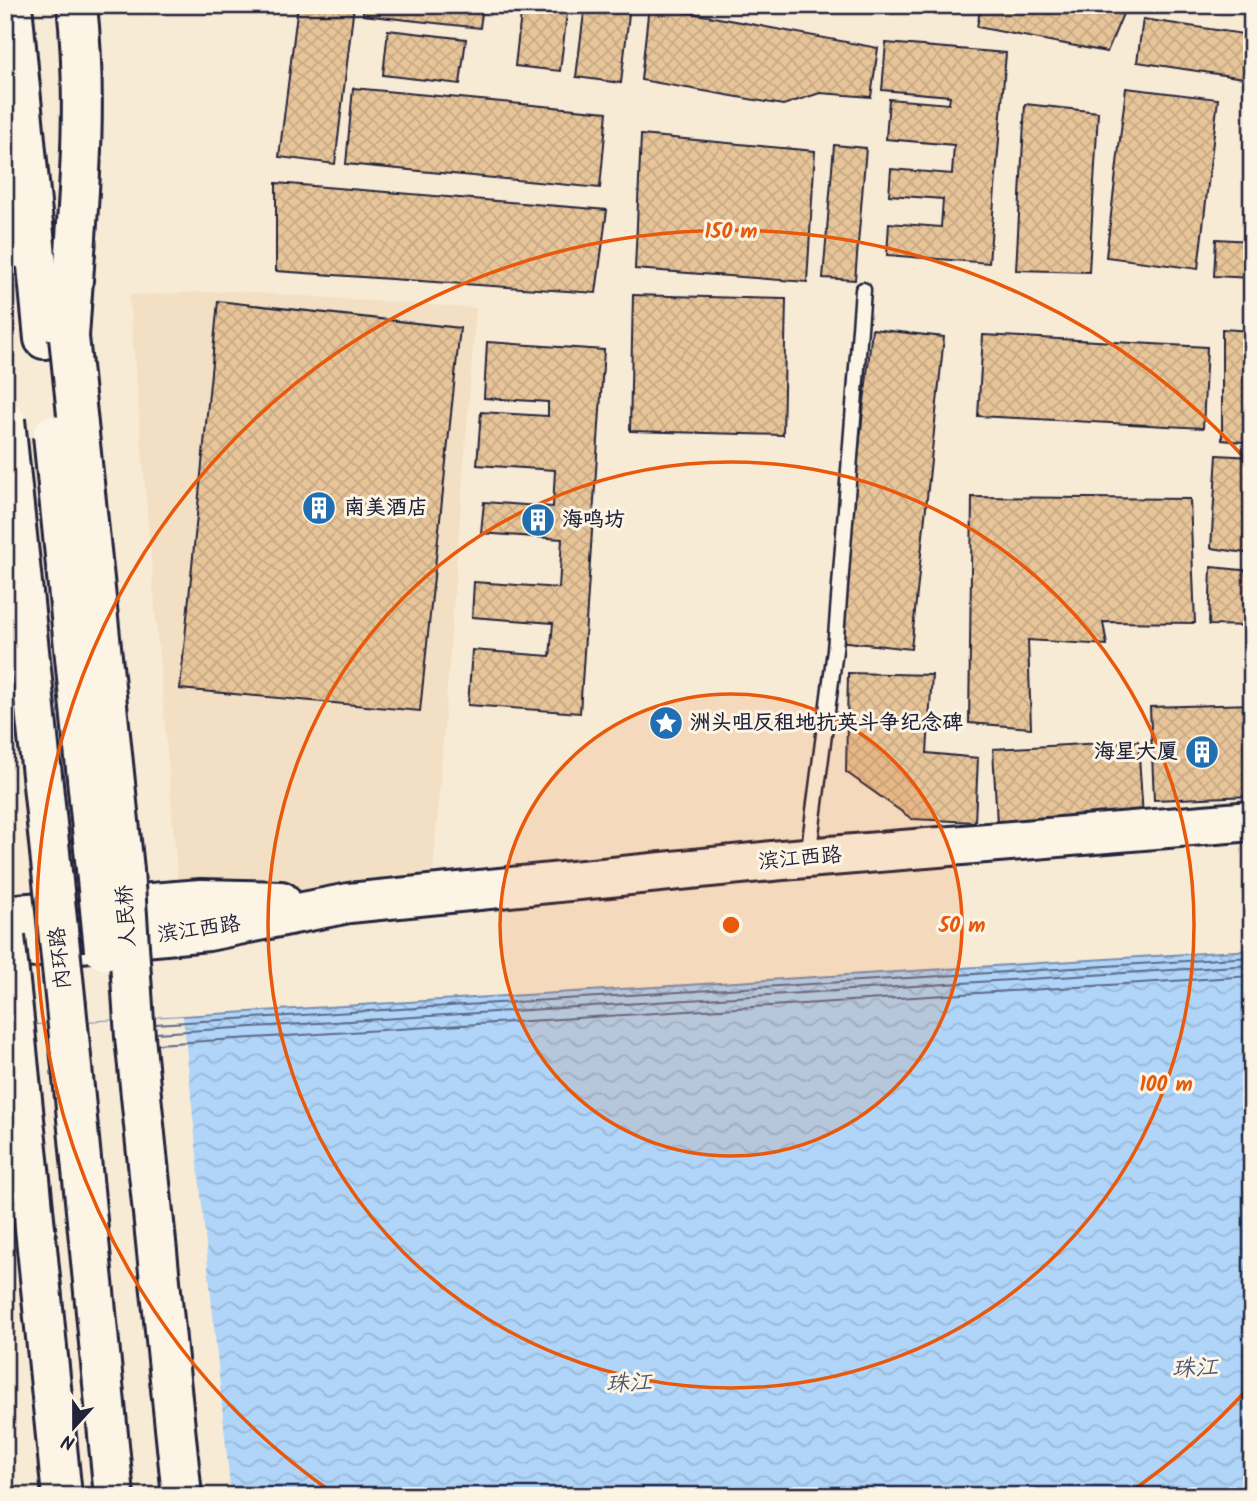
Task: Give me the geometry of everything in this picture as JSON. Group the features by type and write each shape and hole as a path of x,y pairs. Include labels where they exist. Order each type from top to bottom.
{"main road":[{"path":"12,5 57,338"},
{"path":"36,5 53,231 57,338"},
{"path":"57,338 83,140 81,46 77,5"},
{"path":"5,159 13,208 57,338"},
{"name":"人民桥","path":"57,338 65,571 162,1496"},
{"name":"人民桥","path":"57,338 124,870 135,1037 182,1496"},
{"name":"内环路","path":"5,420 114,1496"},
{"name":"滨江西路","path":"5,950 208,931 349,903 808,858 1252,821"},
{"name":"滨江西路","path":"5,915 201,899 349,903"},
{"path":"5,936 62,1496"}],"lane":[{"path":"808,858 835,650 863,289"}],"shaded area":[{"path":"232,291 476,308 432,887 350,893 178,886 129,295"}],"water":[{"name":"珠江","path":"1252,950 1252,1496 5,1496 5,1027"}],"pier":[{"path":"183,1016 231,1496 6,1496 5,1027"}],"building":[{"path":"298,5 354,5 335,164 279,157"},
{"path":"364,5 483,5 480,28 363,15"},
{"path":"522,5 568,5 560,71 515,66"},
{"path":"585,5 630,5 621,83 576,77"},
{"path":"649,5 878,48 871,97 820,93 783,105 641,80"},
{"path":"981,5 1110,5 1125,9 1107,52 977,27"},
{"path":"1143,19 1250,35 1244,78 1137,62"},
{"path":"388,30 466,39 460,84 383,75"},
{"path":"886,43 1006,53 989,263 887,255 889,223 941,227 943,199 889,195 891,169 952,174 954,145 886,139 889,99 949,104 950,96 882,90"},
{"path":"353,88 607,112 600,188 346,164"},
{"path":"1126,88 1218,99 1198,269 1106,257"},
{"path":"1025,104 1098,112 1089,272 1016,270"},
{"path":"641,135 815,151 807,282 635,269"},
{"path":"834,145 866,148 855,280 823,278"},
{"path":"276,183 607,210 596,293 276,271"},
{"path":"1216,239 1252,241 1252,278 1214,276"},
{"path":"633,295 786,299 783,435 630,431"},
{"name":"南美酒店","path":"218,301 460,328 420,711 180,689"},
{"path":"872,329 944,337 911,649 838,641"},
{"path":"1222,329 1252,331 1252,443 1222,440"},
{"path":"983,335 1207,347 1203,428 978,416"},
{"name":"海鸣坊","path":"487,342 604,350 580,713 468,705 472,650 550,656 553,623 472,617 474,582 559,588 562,539 481,533 484,502 553,507 555,470 477,465 481,412 548,416 548,402 484,398"},
{"path":"1217,455 1252,457 1252,554 1211,548"},
{"path":"972,497 1190,499 1195,623 1103,622 1107,645 1028,640 1031,728 969,723"},
{"path":"1211,567 1252,571 1252,626 1209,625"},
{"path":"848,673 932,675 927,753 978,758 975,822 912,819 846,772"},
{"name":"海星大厦","path":"1252,704 1252,796 1154,800 1150,707"},
{"path":"1138,741 1143,817 997,824 993,749"}],"place":[{"name":"南美酒店","path":"319,508"},
{"name":"海鸣坊","path":"538,520"},
{"name":"洲头咀反租地抗英斗争纪念碑","path":"666,723"},
{"name":"海星大厦","path":"1202,752"}]}
